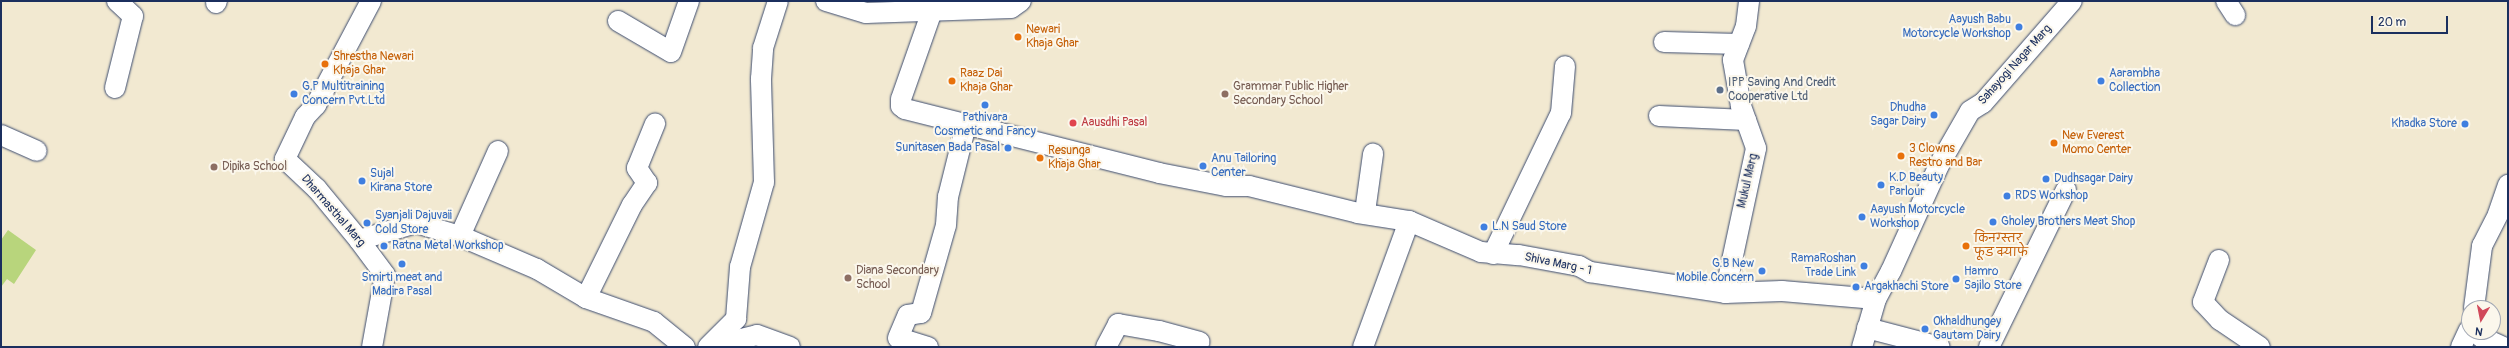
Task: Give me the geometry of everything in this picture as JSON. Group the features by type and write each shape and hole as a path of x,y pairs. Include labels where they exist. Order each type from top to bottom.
{"street":[{"path":"115,88 133,16 117,1"},
{"name":"Dharmasthal Marg","path":"371,1 316,105 305,117 285,160 317,190 360,240 385,275 372,347"},
{"path":"618,21 671,52 689,1"},
{"path":"709,347 736,319 740,267 764,182 761,79 763,48 778,1"},
{"path":"826,1 866,13 1011,8 1021,1"},
{"name":"Mukul Marg","path":"1725,293 1756,148 1740,106 1733,60 1746,26 1749,1"},
{"name":"Sahayogi Nagar Marg","path":"1862,347 1876,299 1891,271 1939,165 1970,111 1983,103 2072,1"},
{"name":"Shiva Marg - 1","path":"932,11 901,106 905,109 1159,173 1226,186 1249,186 1358,213 1365,212 1409,221 1481,252 1519,255 1579,266 1590,272 1725,293 1782,290 1876,299"},
{"path":"1664,42 1739,44"},
{"path":"1494,254 1561,113 1565,66"},
{"path":"1658,116 1746,120"},
{"path":"586,298 632,205 648,183 637,168 654,124"},
{"path":"928,347 898,338 908,315 921,313 946,225 948,196 966,125"},
{"path":"1,136 37,151"},
{"path":"460,236 498,151"},
{"path":"1365,212 1374,154"},
{"path":"2475,300 2482,246 2503,216 2508,185"},
{"path":"1990,347 2066,190"},
{"path":"1363,347 1409,221"},
{"path":"360,240 416,223 460,236 537,269 586,298 654,322 685,347"},
{"path":"2219,260 2203,302 2220,320 2260,347"},
{"path":"1106,347 1118,324 1159,331 1200,342"},
{"path":"1867,328 1940,347"},
{"path":"709,347 757,335 790,347"},
{"path":"2487,340 2502,347"}],"green space":[{"path":"8,230 36,250 14,284 7,279 1,287 1,240"}],"place":[{"name":"Aayush Babu Motorcycle Workshop","path":"2019,27"},
{"name":"Newari Khaja Ghar","path":"1018,37"},
{"name":"Shrestha Newari Khaja Ghar","path":"325,64"},
{"name":"Raaz Dai Khaja Ghar","path":"952,81"},
{"name":"Aarambha Collection","path":"2101,81"},
{"name":"IPP Saving And Credit Cooperative Ltd","path":"1720,90"},
{"name":"G.P Multitraining Concern Pvt.Ltd","path":"294,94"},
{"name":"Grammar Public Higher Secondary School","path":"1225,94"},
{"name":"Pathivara Cosmetic and Fancy","path":"985,105"},
{"name":"Dhudha Sagar Dairy","path":"1934,115"},
{"name":"Aausdhi Pasal","path":"1073,123"},
{"name":"Khadka Store","path":"2465,124"},
{"name":"New Everest Momo Center","path":"2054,143"},
{"name":"Sunitasen Bada Pasal","path":"1008,148"},
{"name":"3 Clowns Restro and Bar","path":"1901,156"},
{"name":"Resunga Khaja Ghar","path":"1040,158"},
{"name":"Anu Tailoring Center","path":"1203,166"},
{"name":"Dipika School","path":"214,167"},
{"name":"Dudhsagar Dairy","path":"2046,179"},
{"name":"Sujal Kirana Store","path":"362,181"},
{"name":"K.D Beauty Parlour","path":"1881,185"},
{"name":"RDS Workshop","path":"2007,196"},
{"name":"Aayush Motorcycle Workshop","path":"1862,217"},
{"name":"Gholey Brothers Meat Shop","path":"1993,222"},
{"name":"Syanjali Dajuvaii Cold Store","path":"367,223"},
{"name":"L.N Saud Store","path":"1484,227"},
{"name":"Ratna Metal Workshop","path":"384,246"},
{"name":"किनग्स्तर फूड क्याफे","path":"1966,246"},
{"name":"Smirti meat and Madira Pasal","path":"402,264"},
{"name":"RamaRoshan Trade Link","path":"1864,266"},
{"name":"G.B New Mobile Concern","path":"1762,271"},
{"name":"Diana Secondary School","path":"848,278"},
{"name":"Hamro Sajilo Store","path":"1956,279"},
{"name":"Argakhachi Store","path":"1856,287"},
{"name":"Okhaldhungey Gautam Dairy","path":"1925,329"}]}
